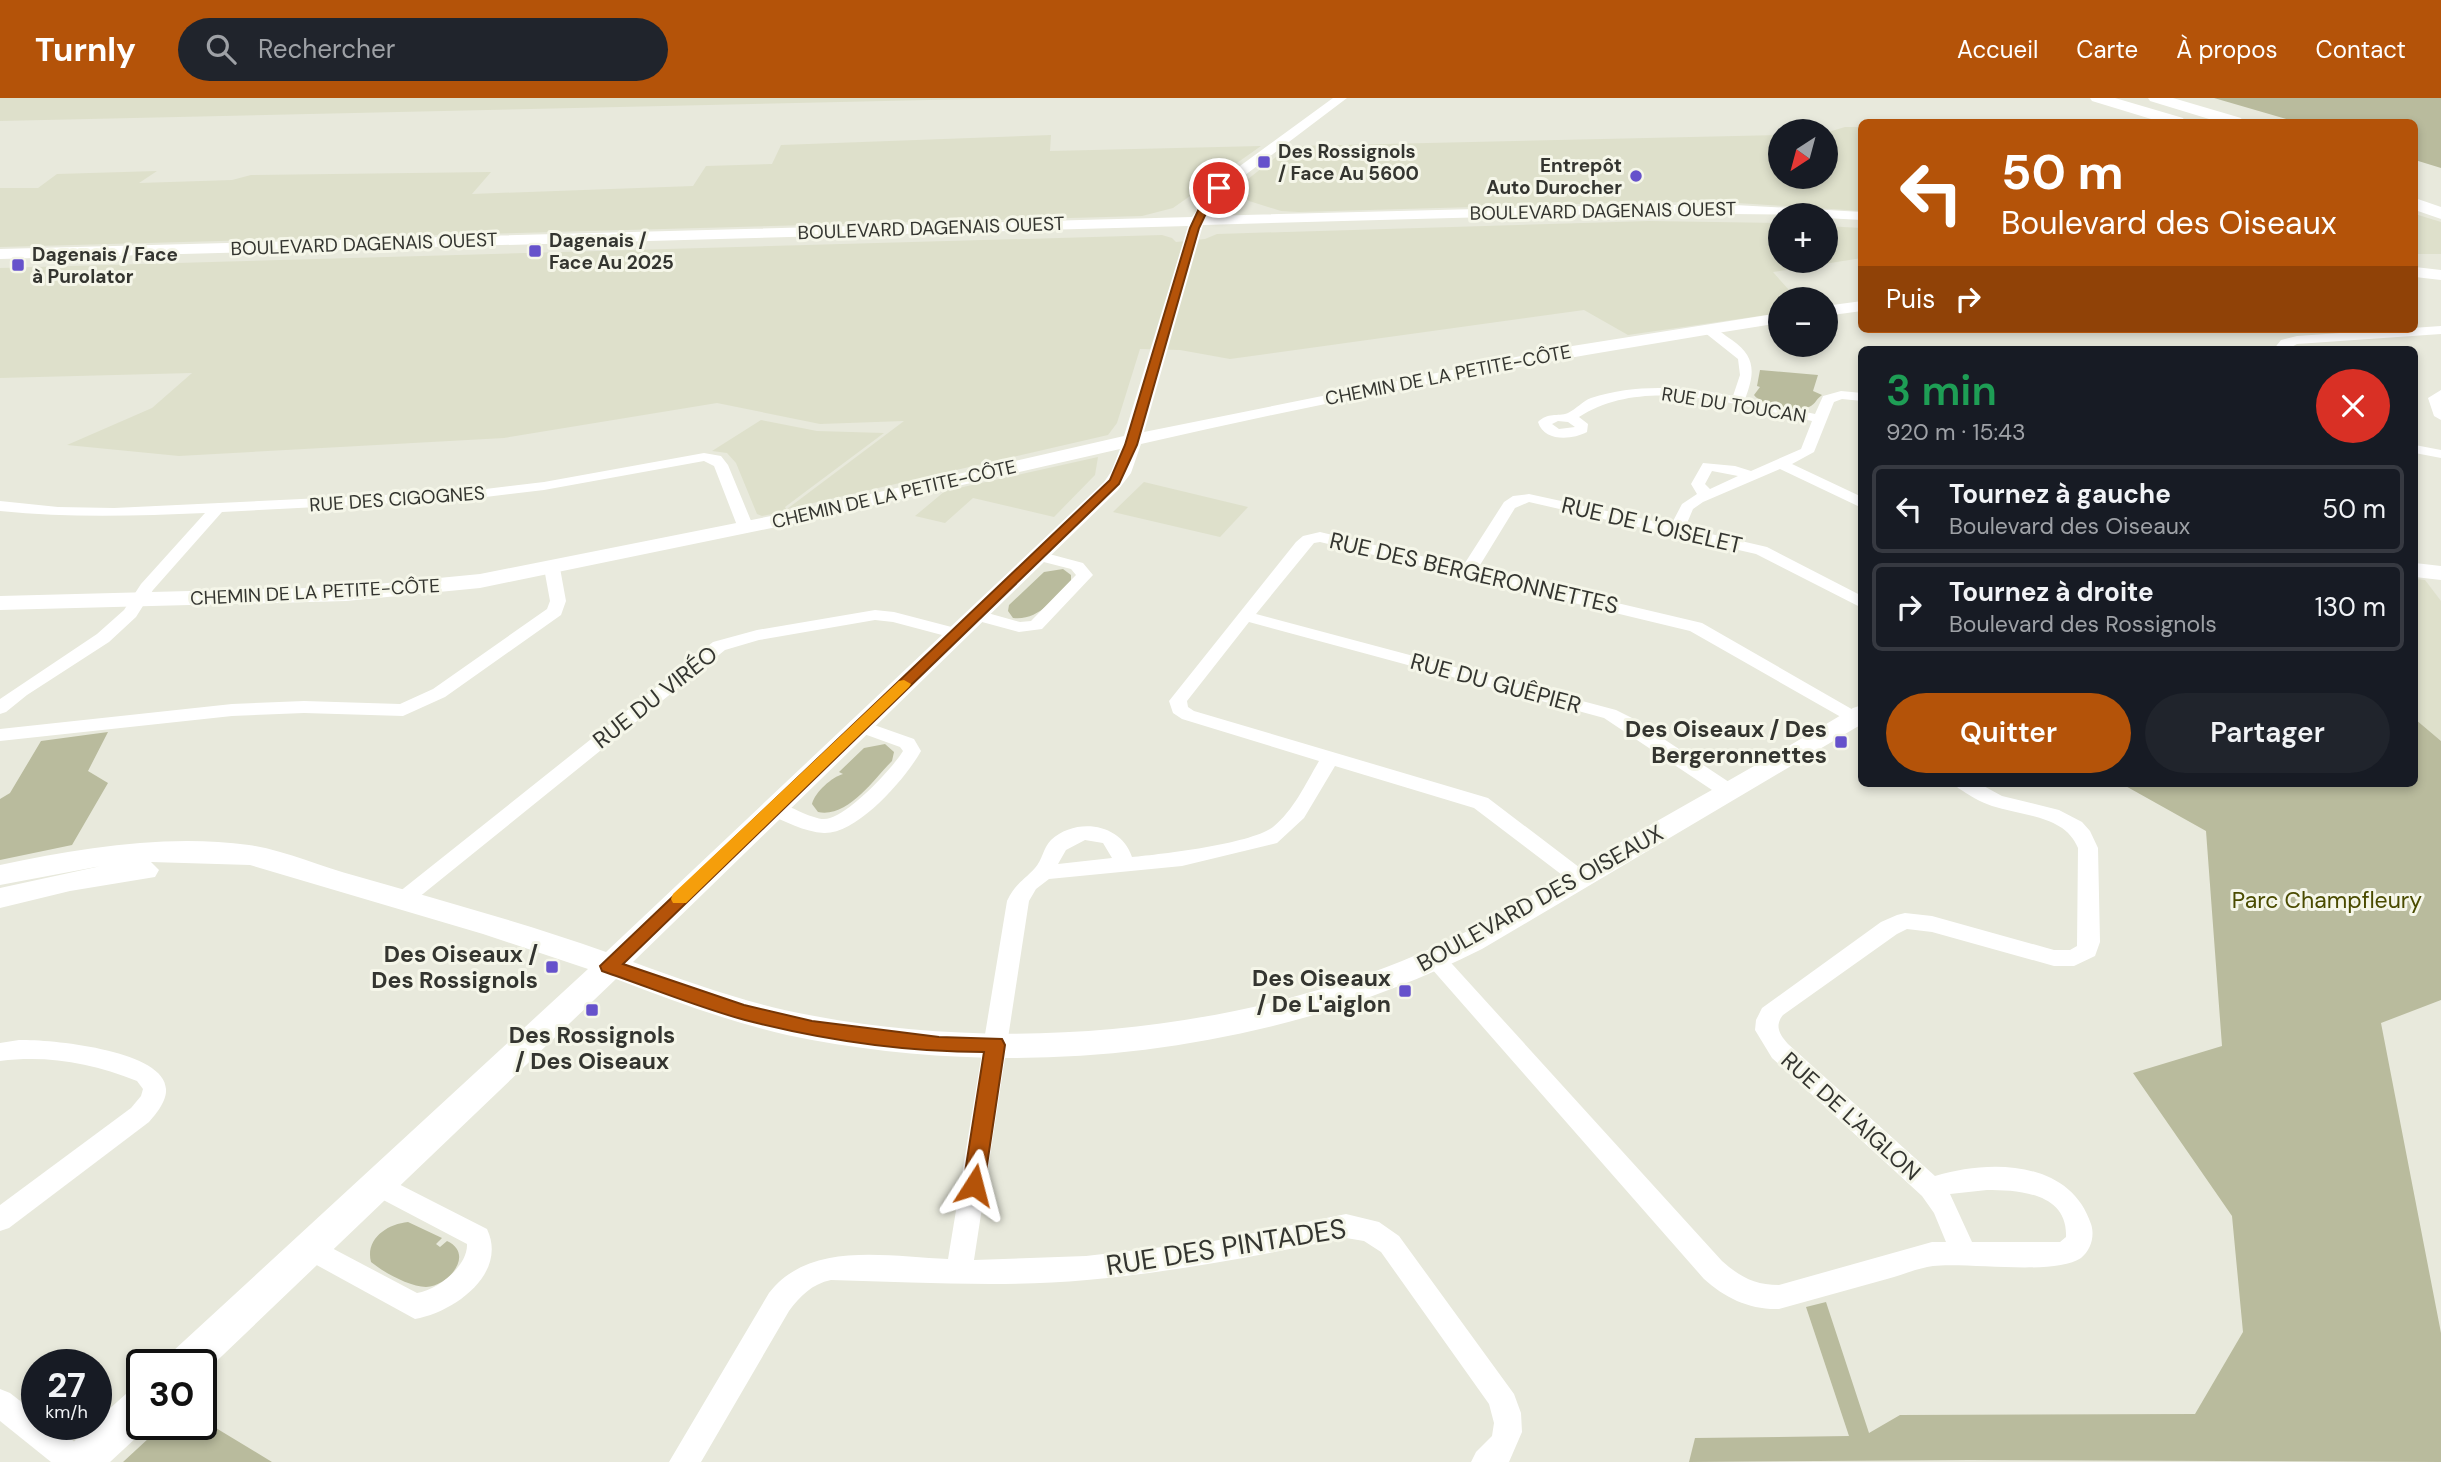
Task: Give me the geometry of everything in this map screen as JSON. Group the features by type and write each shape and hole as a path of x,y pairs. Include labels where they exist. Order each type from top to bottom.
{"highway":[{"path":"2098,98 2167,119"},
{"path":"2156,98 2225,119"},
{"path":"2418,205 2441,213"}],"main road":[{"path":"1219,188 1341,98"},
{"path":"1237,201 1281,218"},
{"name":"BOULEVARD DAGENAIS OUEST","path":"0,261 1198,218 1281,218"},
{"name":"BOULEVARD DES OISEAUX","path":"0,898 69,881 165,869 223,869 338,883"}],"street":[{"path":"203,1349 312,1249 1111,486 1121,473 1198,218 1219,188 1237,201"},
{"name":"BOULEVARD DAGENAIS OUEST","path":"1281,218 1654,208 1858,216"},
{"name":"BOULEVARD DAGENAIS OUEST","path":"0,254 1158,222 1198,218 1768,217"},
{"path":"1838,221 1858,223"},
{"path":"2418,261 2441,265"},
{"path":"2418,266 2441,265"},
{"path":"2418,272 2441,275"},
{"path":"1838,310 1858,307"},
{"name":"CHEMIN DE LA PETITE-CÔTE","path":"0,603 388,592 472,582 746,528 1132,439 1524,360 1768,320"},
{"path":"1708,329 1740,353 1747,364 1748,376 1737,402"},
{"path":"2418,332 2441,330"},
{"path":"2282,346 2297,340 2398,333"},
{"name":"RUE DU TOUCAN","path":"1569,418 1594,401 1630,393 1677,393 1821,419"},
{"path":"2441,394 2435,397 2441,416"},
{"path":"1676,530 1687,507 1709,494 1809,450 1828,399 1841,395 1858,397"},
{"path":"2418,450 2441,454"},
{"name":"RUE DES CIGOGNES","path":"0,506 85,513 217,509 484,494 704,457 716,459 721,465 746,528"},
{"path":"1782,464 1858,501"},
{"path":"1709,494 1700,489 1698,484 1708,466 1735,470 1751,476"},
{"name":"RUE DE L'OISELET","path":"1468,571 1507,507 1518,499 1534,499 1766,552 1858,601"},
{"path":"0,708 20,691 97,644 130,613 217,509"},
{"name":"RUE DES BERGERONNETTES","path":"1581,879 1487,806 1188,715 1177,707 1182,694 1302,545 1311,537 1329,537 1702,629 1858,717"},
{"path":"977,615 1018,627 1036,625 1084,579 1085,573 1077,566 1038,556"},
{"path":"0,735 214,711 321,707 389,712 409,709 439,693 555,611 558,601 552,568"},
{"path":"2418,570 2441,573"},
{"name":"RUE DU VIRÉO","path":"401,901 719,646 757,635 875,615 894,617 957,634"},
{"name":"RUE DU GUÊPIER","path":"1245,616 1609,714 1728,791"},
{"name":"BOULEVARD DES OISEAUX","path":"0,875 99,857 206,852 251,855 542,942 743,1012 812,1028 939,1044 1092,1041 1224,1024 1316,1002 1399,975 1435,960 1858,719"},
{"path":"774,809 827,826 838,824 853,814 906,761 912,751 907,743 860,726"},
{"path":"959,1272 1018,901 1030,882 1045,872 1192,858 1274,835 1291,820 1331,758"},
{"name":"RUE DE L'AIGLON","path":"1963,1253 1945,1207 1931,1188 1780,1051 1770,1039 1766,1022 1775,1009 1889,928 1905,921 1932,924 2054,958 2074,958 2087,950 2088,848 2082,835 2060,819 1994,800 1970,787"},
{"path":"1045,872 1050,856 1058,846 1069,837 1086,833 1100,834 1113,840 1121,849 1124,865"},
{"name":"RUE DE L'AIGLON","path":"1435,960 1713,1270 1735,1288 1761,1297 1779,1297 1915,1257 1963,1253 2063,1254 2078,1245 2080,1229 2068,1203 2058,1193 2038,1183 1956,1181 1931,1188"},
{"path":"0,1052 36,1048 71,1050 145,1074 153,1080 155,1088 150,1104 140,1115 0,1220"},
{"path":"312,1249 409,1304 429,1304 451,1291 478,1260 481,1241 474,1234 379,1185"},
{"name":"RUE DES PINTADES","path":"684,1462 779,1302 798,1281 814,1272 831,1268 959,1272 1086,1268 1214,1253 1346,1226 1370,1230 1390,1244 1503,1402 1509,1418 1508,1435 1501,1450 1486,1462"},
{"path":"0,1403 74,1462"},
{"path":"81,1462 126,1421"}],"shaded area":[{"path":"0,98 1019,98 0,121"},
{"path":"1858,127 1858,211 1838,209 1838,203 1768,205 1647,202 1299,212 1281,211 1249,201 1241,195 1238,187 1286,149 1297,146 1768,135 1768,189 1838,189 1838,129"},
{"path":"1051,135 1050,151 1261,146 1173,208 1142,216 0,247 0,188 38,188 57,174 157,171 139,183 232,180 251,175 491,172 472,194 693,186 706,166 772,164 781,145"},
{"path":"2418,215 2441,222 2441,254 2418,254"},
{"path":"1649,221 1768,223 1768,273 1774,273 1786,287 1768,287 1768,315 1628,335 1584,310 1230,359 1180,350 1140,349 1117,423 1108,435 787,509 904,421 820,424 717,403 504,438 179,456 67,445 152,408 192,373 0,378 0,268 1162,235 1176,242 1205,239 1217,234"},
{"path":"1838,227 1858,228 1858,259 1838,262"},
{"path":"761,420 817,431 884,433 785,507 787,511 762,516 757,514 736,463 727,453 712,451"},
{"path":"1098,457 1095,475 1054,517 973,498 945,523 915,516 945,491"},
{"path":"1144,482 1248,507 1220,537 1113,512"},
{"path":"2418,579 2425,580 2441,601 2441,741 2418,722"}],"green space":[{"path":"2214,98 2441,98 2441,168 2418,161 2418,119 2287,119"},
{"path":"1760,370 1818,375 1813,391 1822,395 1811,406 1801,409 1778,407 1763,402 1754,395 1760,387 1757,386"},
{"path":"1063,569 1071,575 1071,581 1052,601 1031,616 1013,618 1008,611 1009,605 1044,572"},
{"name":"Parc Champfleury","path":"2418,722 2441,741 2441,1000 2381,1023 2441,1333 2441,1462 1689,1462 1695,1438 1849,1436 1806,1307 1826,1302 1869,1433 1900,1415 2195,1414 2243,1332 2232,1216 2133,1073 2222,1046 2206,831 2127,787 2418,787"},
{"path":"108,732 88,771 108,783 72,845 0,860 0,799 10,793 41,741"},
{"path":"885,744 894,752 892,761 868,787 850,804 840,809 818,812 812,804 824,786 843,774 839,772 864,748"},
{"path":"408,1222 442,1238 436,1244 440,1247 447,1241 455,1247 459,1261 443,1281 426,1287 412,1284 371,1262 371,1246 379,1234 385,1229"},
{"path":"217,1429 272,1462 123,1462 147,1440 217,1440"}],"slow traffic":[{"path":"680,899 904,684"}],"place":[{"name":"Des Rossignols / Face Au 5600","path":"1264,162"},
{"name":"Entrepôt Auto Durocher","path":"1636,176"},
{"name":"Dagenais / Face Au 2025","path":"535,251"},
{"name":"Dagenais / Face à Purolator","path":"18,265"},
{"name":"Des Oiseaux / Des Bergeronnettes","path":"1841,742"},
{"name":"Des Oiseaux / Des Rossignols","path":"552,967"},
{"name":"Des Oiseaux / De L'aiglon","path":"1405,991"},
{"name":"Des Rossignols / Des Oiseaux","path":"592,1010"}],"route":[{"path":"974,1185 995,1045 884,1039 812,1028 743,1012 609,966 1115,481 1121,473 1131,445 1194,228 1201,212 1219,188"}]}
